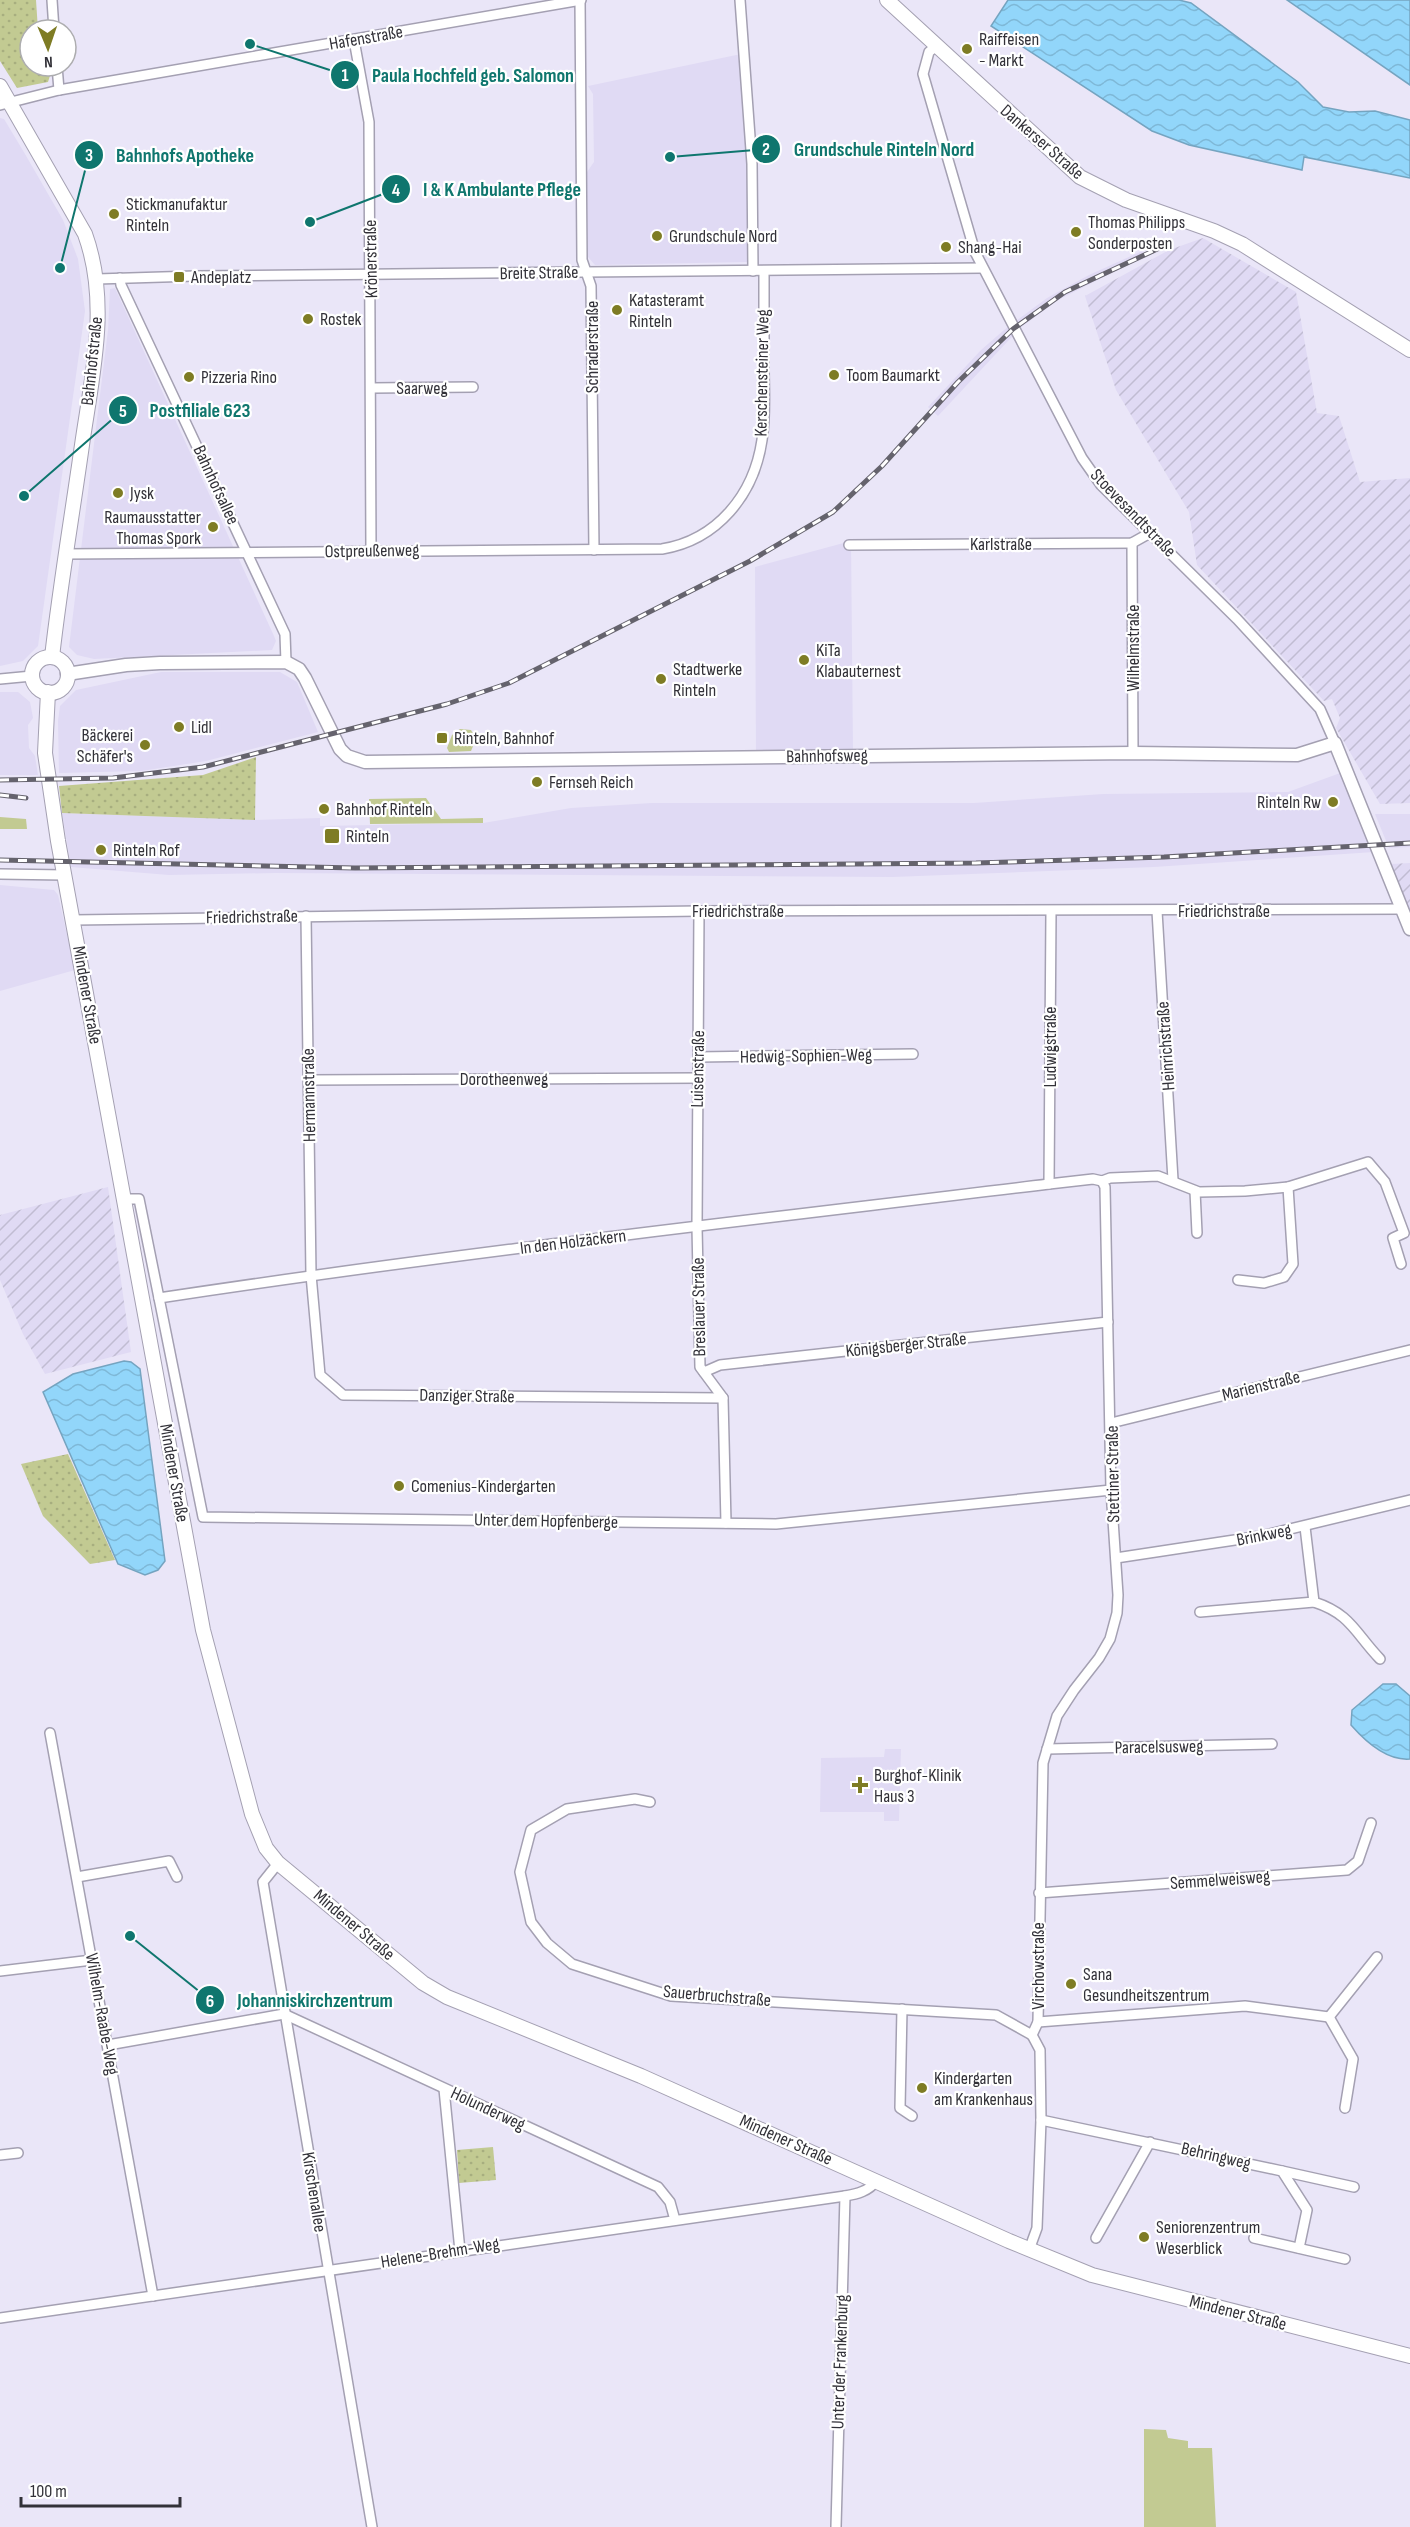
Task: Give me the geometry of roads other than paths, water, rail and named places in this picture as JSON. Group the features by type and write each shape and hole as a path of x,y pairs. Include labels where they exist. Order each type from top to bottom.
{"main road":[{"name":"Dankerser Straße","path":"887,0 935,47 1080,177 1126,200 1214,231 1242,244 1410,350"},
{"name":"Bahnhofstraße","path":"0,86 4,103 85,234 93,255 97,279 98,338 52,657"},
{"path":"52,657 64,665 68,675 59,690 48,692 37,687 32,676 38,662 52,657"},
{"path":"48,692 45,753 64,875"},
{"name":"Mindener Straße","path":"64,875 209,1658 252,1814 266,1848 279,1862 423,1983 447,1997 640,2076 1029,2250 1092,2275 1410,2356"}],"street":[{"path":"52,0 53,18"},
{"name":"Hafenstraße","path":"4,103 59,90 581,0"},
{"name":"Schraderstraße","path":"581,0 582,260 591,286 594,550"},
{"path":"740,0 752,164 753,271"},
{"name":"Krönerstraße","path":"354,40 369,122 371,551"},
{"name":"Stoevesandtstraße","path":"935,47 929,52 923,74 982,268 1082,458 1101,484 1237,619 1320,709 1404,905 1410,929"},
{"path":"58,78 59,90"},
{"name":"Breite Straße","path":"97,279 982,268"},
{"name":"Kerschensteiner Weg","path":"677,547 704,534 721,522 745,493 753,472 762,441 764,414 764,271"},
{"name":"Bahnhofsallee","path":"120,278 121,285 285,634 286,662"},
{"name":"Saarweg","path":"372,388 473,387"},
{"name":"Karlstraße","path":"849,545 1132,543 1150,533"},
{"name":"Wilhelmstraße","path":"1132,543 1133,753"},
{"name":"Ostpreußenweg","path":"66,554 594,550 677,547"},
{"path":"68,675 126,665 286,662"},
{"name":"Bahnhofsweg","path":"286,662 299,669 305,678 330,732 347,756 365,762 1133,753 1297,755 1335,743"},
{"path":"0,679 32,676"},
{"path":"0,874 64,875"},
{"name":"Friedrichstraße","path":"74,920 699,911 1157,911 1404,905"},
{"name":"Luisenstraße","path":"697,1227 699,911"},
{"name":"Ludwigstraße","path":"1049,1184 1051,911"},
{"name":"Heinrichstraße","path":"1157,911 1173,1180"},
{"name":"Hermannstraße","path":"306,916 311,1275"},
{"name":"Hedwig-Sophien-Weg","path":"698,1058 913,1054"},
{"name":"Dorotheenweg","path":"309,1080 698,1078"},
{"path":"1197,1233 1195,1191 1288,1187 1368,1162 1384,1182 1404,1233 1393,1238 1401,1264"},
{"name":"In den Holzäckern","path":"159,1298 311,1275 1093,1179 1102,1181 1110,1178 1158,1176 1173,1180 1195,1191"},
{"name":"Stettiner Straße","path":"1047,1749 1058,1716 1110,1640 1117,1605 1111,1490 1105,1187 1102,1181"},
{"path":"1238,1280 1264,1283 1284,1277 1293,1264 1288,1187"},
{"path":"124,1198 139,1199 159,1298"},
{"name":"Breslauer Straße","path":"697,1227 700,1367 723,1398"},
{"name":"Danziger Straße","path":"311,1275 320,1375 343,1395 723,1398"},
{"name":"Unter dem Hopfenberge","path":"159,1298 203,1517 776,1524 1111,1490"},
{"name":"Königsberger Straße","path":"704,1372 720,1365 1108,1322"},
{"name":"Marienstraße","path":"1111,1422 1410,1350"},
{"path":"723,1398 726,1523"},
{"name":"Brinkweg","path":"1116,1558 1221,1543 1305,1527 1410,1500"},
{"path":"1305,1527 1314,1602"},
{"path":"1200,1612 1314,1602 1335,1609 1348,1619 1380,1659"},
{"name":"Wilhelm-Raabe-Weg","path":"50,1733 153,2296"},
{"name":"Paracelsusweg","path":"1047,1749 1272,1744"},
{"name":"Virchowstraße","path":"1029,2250 1036,2228 1041,2120 1040,2050 1032,2035 1038,2022 1042,1781 1047,1749"},
{"name":"Sauerbruchstraße","path":"650,1802 635,1799 567,1809 531,1830 520,1872 531,1922 547,1943 572,1964 671,1996 996,2015 1032,2035"},
{"name":"Semmelweisweg","path":"1039,1893 1347,1870 1358,1861 1371,1823"},
{"path":"77,1877 169,1861 177,1876"},
{"name":"Kirschenallee","path":"279,1862 263,1882 372,2527"},
{"path":"1329,2017 1377,1957"},
{"path":"0,1971 92,1960"},
{"path":"1038,2022 1245,2006 1329,2017"},
{"path":"902,2009 900,2108 912,2116"},
{"path":"108,2045 284,2014"},
{"name":"Holunderweg","path":"284,2014 444,2090 658,2187 670,2202 675,2220"},
{"path":"1329,2017 1353,2059 1345,2108"},
{"path":"444,2090 460,2250"},
{"name":"Behringweg","path":"1041,2120 1354,2187"},
{"path":"1096,2238 1150,2142"},
{"path":"0,2155 18,2153"},
{"path":"1282,2171 1307,2210 1299,2247"},
{"name":"Helene-Brehm-Weg","path":"0,2318 858,2194 872,2187 876,2181"},
{"name":"Unter der Frankenburg","path":"836,2527 845,2196"},
{"path":"1254,2238 1345,2259"}],"water":[{"path":"1008,0 1179,0 1191,3 1298,82 1323,107 1349,112 1375,111 1410,120 1410,178 1304,157 1302,170 1189,145 1152,131 991,26"},
{"path":"1287,0 1410,0 1410,85"},
{"path":"124,1361 131,1362 140,1369 165,1561 158,1570 145,1575 118,1564 43,1392 73,1374"},
{"path":"1383,1684 1396,1684 1410,1696 1410,1759 1393,1757 1377,1749 1351,1725 1352,1710"}],"railway":[{"path":"0,780 113,778 203,767 447,704 509,683 750,561 833,512 882,466 958,382 1013,329 1065,292 1168,244"},
{"path":"0,795 26,798"},
{"path":"0,860 355,868 976,863 1164,857 1410,843"}],"place":[{"name":"Paula Hochfeld geb. Salomon","path":"250,44"},
{"name":"Raiffeisen - Markt","path":"967,49"},
{"name":"Grundschule Rinteln Nord","path":"670,157"},
{"name":"Stickmanufaktur Rinteln","path":"114,214"},
{"name":"I & K Ambulante Pflege","path":"310,222"},
{"name":"Thomas Philipps Sonderposten","path":"1076,232"},
{"name":"Grundschule Nord","path":"657,236"},
{"name":"Shang-Hai","path":"946,247"},
{"name":"Bahnhofs Apotheke","path":"60,268"},
{"name":"Andeplatz","path":"179,277"},
{"name":"Katasteramt Rinteln","path":"617,310"},
{"name":"Rostek","path":"308,319"},
{"name":"Toom Baumarkt","path":"834,375"},
{"name":"Pizzeria Rino","path":"189,377"},
{"name":"Jysk","path":"118,493"},
{"name":"Postfiliale 623","path":"24,496"},
{"name":"Raumausstatter Thomas Spork","path":"213,527"},
{"name":"KiTa Klabauternest","path":"804,660"},
{"name":"Stadtwerke Rinteln","path":"661,679"},
{"name":"Lidl","path":"179,727"},
{"name":"Rinteln, Bahnhof","path":"442,738"},
{"name":"Bäckerei Schäfer's","path":"145,745"},
{"name":"Fernseh Reich","path":"537,782"},
{"name":"Rinteln Rw","path":"1333,802"},
{"name":"Bahnhof Rinteln","path":"324,809"},
{"name":"Rinteln","path":"332,836"},
{"name":"Rinteln Rof","path":"101,850"},
{"name":"Comenius-Kindergarten","path":"399,1486"},
{"name":"Burghof-Klinik Haus 3","path":"860,1785"},
{"name":"Johanniskirchzentrum","path":"130,1936"},
{"name":"Sana Gesundheitszentrum","path":"1071,1984"},
{"name":"Kindergarten am Krankenhaus","path":"922,2088"},
{"name":"Seniorenzentrum Weserblick","path":"1144,2237"}]}
